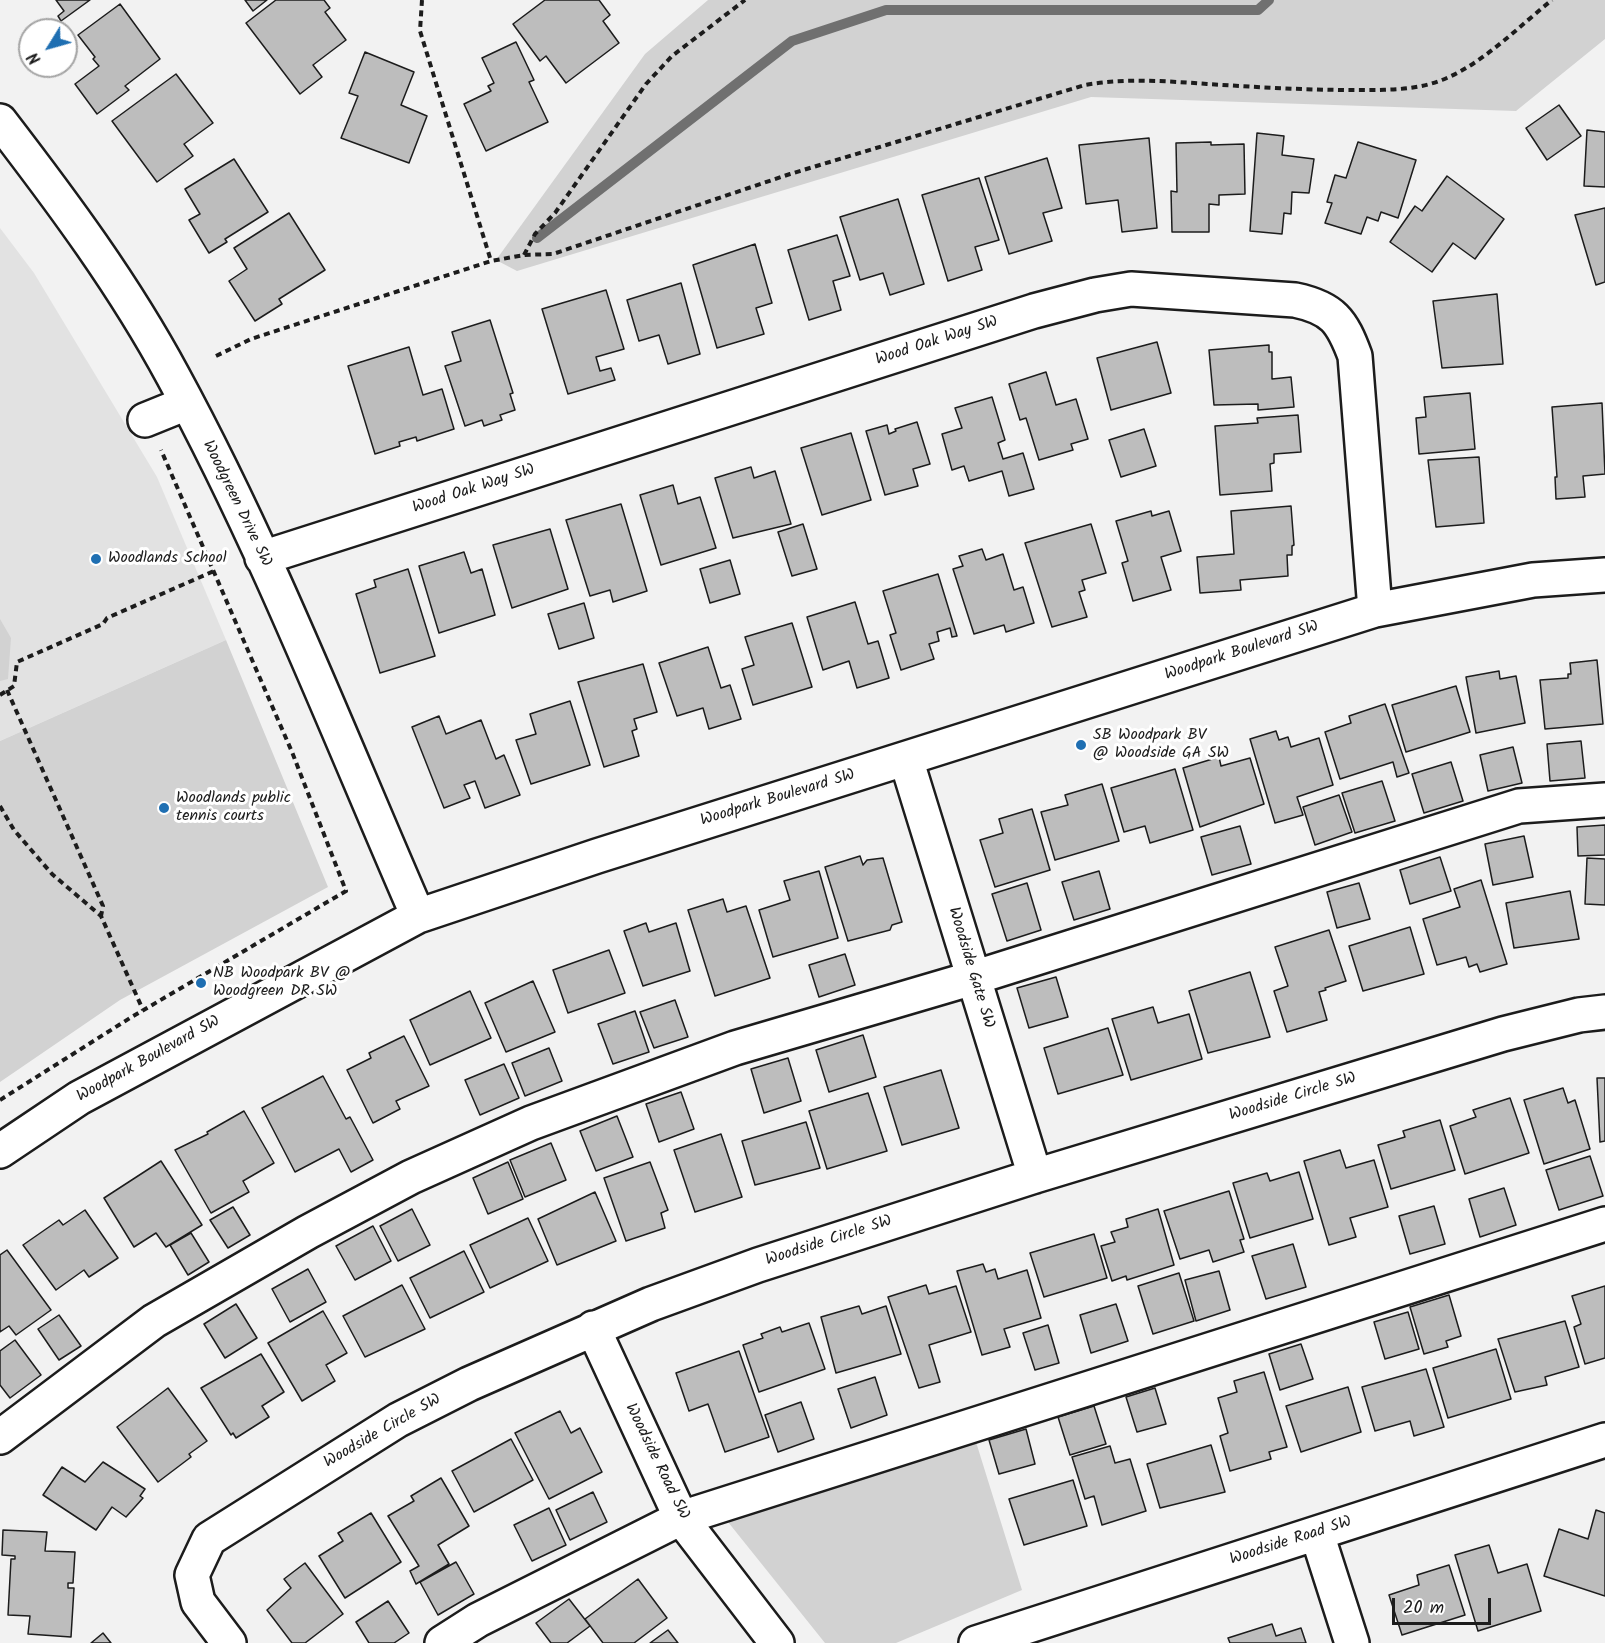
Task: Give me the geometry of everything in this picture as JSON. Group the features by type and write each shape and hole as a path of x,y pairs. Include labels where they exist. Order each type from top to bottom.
{"street":[{"name":"Woodgreen Drive SW","path":"0,121 98,251 187,403 262,558 418,916"},
{"name":"Wood Oak Way SW","path":"262,558 1034,311 1095,295 1131,289 1295,300 1313,304 1343,325 1354,356 1375,610"},
{"path":"151,430 187,403"},
{"name":"Woodpark Boulevard SW","path":"0,1151 79,1098 418,916 597,856 1375,610 1533,580 1605,575"},
{"name":"Woodside Gate SW","path":"906,759 1035,1176"},
{"path":"0,1437 154,1321 308,1232 411,1177 531,1123 735,1048 973,978 1519,806 1605,800"},
{"name":"Woodside Circle SW","path":"229,1643 198,1602 192,1575 209,1539 398,1420 469,1384 593,1328 758,1265 1035,1176 1503,1034 1579,1015 1605,1012"},
{"path":"442,1643 487,1631 681,1518 1605,1224"},
{"name":"Woodside Road SW","path":"593,1328 681,1518 777,1643"},
{"name":"Woodside Road SW","path":"976,1643 1605,1440"},
{"path":"1317,1534 1352,1643"}],"path":[{"path":"422,0 420,31 491,261"},
{"path":"524,255 535,234 555,213 646,84 672,56 745,0"},
{"path":"216,356 251,339 491,261 524,255 553,254 790,174 1094,84 1158,81 1330,90 1393,89 1425,85 1442,80 1469,65 1552,0"},
{"path":"0,1100 143,1010 346,891 292,752 151,430"},
{"path":"0,696 14,686 17,662 103,624 107,618 214,571"},
{"path":"7,690 103,906 101,916"},
{"path":"0,806 14,830 52,874 101,916 143,1010"}],"shaded area":[{"path":"708,0 1605,0 1605,39 1516,111 1091,97 517,271 496,260 645,54"},
{"name":"Woodlands School","path":"0,228 34,273 157,477 226,640 0,741"},
{"path":"0,619 11,638 8,679 0,681"},
{"path":"226,640 328,887 120,1000 0,1082 0,741"},
{"path":"976,1442 1022,1590 896,1643 825,1643 724,1517"}],"building":[{"path":"56,0 90,0 65,18 59,18 58,16 64,11"},
{"path":"245,0 267,0 253,11"},
{"path":"276,0 324,0 330,8 325,12 346,40 313,65 322,77 300,94 246,23"},
{"path":"545,0 599,0 610,15 603,21 619,43 566,83 546,56 540,61 513,24"},
{"path":"120,4 160,59 125,86 129,90 97,114 75,84 99,66 78,35"},
{"path":"516,42 534,80 529,82 548,122 486,151 464,104 491,91 488,86 494,83 482,58"},
{"path":"365,52 414,72 401,105 427,116 409,163 341,138 358,96 349,93"},
{"path":"176,74 213,123 184,144 193,156 157,182 112,121"},
{"path":"1559,105 1581,136 1547,160 1526,128"},
{"path":"1587,130 1605,132 1605,187 1584,186"},
{"path":"1257,133 1284,136 1282,155 1314,159 1309,193 1292,192 1291,214 1284,213 1282,234 1250,231"},
{"path":"1149,138 1157,228 1122,232 1118,200 1086,204 1079,145"},
{"path":"1211,142 1211,145 1244,144 1245,194 1219,195 1219,205 1209,204 1209,232 1172,232 1171,191 1177,192 1176,143"},
{"path":"1358,142 1416,160 1398,218 1381,212 1378,221 1367,217 1361,234 1325,223 1332,203 1327,202 1335,175 1346,178"},
{"path":"1047,158 1062,208 1043,213 1052,241 1009,254 985,177"},
{"path":"234,159 268,212 225,239 227,242 209,253 189,220 200,214 185,189"},
{"path":"1447,176 1504,219 1475,259 1453,243 1432,272 1390,242 1415,206 1422,211"},
{"path":"979,178 999,240 975,247 982,270 948,281 922,195"},
{"path":"898,199 924,284 890,295 883,273 860,280 840,217"},
{"path":"1605,208 1605,282 1596,285 1575,215"},
{"path":"289,213 325,270 279,299 282,304 255,321 229,281 247,269 234,248"},
{"path":"837,235 850,276 833,281 841,310 809,320 788,250"},
{"path":"755,244 772,303 756,308 764,334 717,348 693,265"},
{"path":"681,283 700,354 668,364 659,335 639,341 627,300"},
{"path":"606,290 624,349 596,357 600,371 611,368 615,380 568,394 542,309"},
{"path":"1497,294 1503,364 1442,368 1433,301"},
{"path":"490,320 513,393 510,394 515,410 500,415 502,420 484,426 482,420 465,426 445,366 461,361 452,332"},
{"path":"1157,342 1171,393 1111,410 1097,358"},
{"path":"1269,345 1269,352 1272,352 1272,379 1291,377 1294,407 1258,410 1258,404 1214,405 1209,350"},
{"path":"409,347 423,395 442,389 454,429 417,441 416,437 399,442 400,446 375,454 348,366"},
{"path":"1046,372 1056,405 1076,399 1088,439 1071,444 1073,450 1039,460 1026,418 1020,420 1009,384"},
{"path":"1470,393 1475,449 1419,454 1416,418 1426,417 1424,397"},
{"path":"992,397 1005,440 998,443 1003,459 1023,453 1034,489 1009,496 1002,471 969,481 964,466 952,470 942,434 962,428 955,408"},
{"path":"1602,403 1605,474 1583,476 1585,497 1556,499 1555,477 1557,477 1552,407"},
{"path":"1298,415 1301,452 1274,454 1274,463 1270,464 1272,491 1220,495 1215,426 1258,423 1257,418"},
{"path":"917,422 930,464 913,469 918,486 885,495 866,431 887,425 889,434 896,431 895,429"},
{"path":"1144,429 1156,466 1121,477 1109,440"},
{"path":"851,433 871,500 822,515 801,448"},
{"path":"1479,457 1484,523 1436,527 1428,460"},
{"path":"751,467 754,478 775,471 791,524 733,538 715,478"},
{"path":"673,485 678,504 700,497 716,548 661,565 640,495"},
{"path":"621,504 647,591 613,602 610,590 590,596 566,520"},
{"path":"1291,506 1294,545 1292,555 1287,555 1288,576 1240,580 1241,590 1200,593 1197,557 1234,554 1231,511"},
{"path":"1151,511 1152,516 1169,511 1181,551 1161,557 1171,590 1133,601 1122,563 1128,561 1116,521"},
{"path":"803,524 817,569 792,576 778,532"},
{"path":"1091,524 1106,573 1082,580 1085,590 1079,592 1087,617 1052,627 1025,543"},
{"path":"550,529 568,589 512,608 493,545"},
{"path":"982,549 986,560 1003,554 1014,590 1023,587 1034,623 1006,632 1004,625 974,634 953,569 963,566 959,556"},
{"path":"464,552 471,573 482,569 495,615 439,633 419,566"},
{"path":"730,560 740,594 710,603 700,569"},
{"path":"408,569 435,656 380,673 356,594 376,587 374,580"},
{"path":"938,574 957,636 952,637 950,628 937,632 939,641 929,644 934,659 901,670 890,635 896,633 883,591"},
{"path":"855,602 868,644 878,641 889,678 857,688 849,661 823,670 807,617"},
{"path":"584,603 594,638 559,649 548,614"},
{"path":"792,623 812,687 753,705 742,669 754,665 745,637"},
{"path":"708,647 721,688 730,685 741,719 709,729 703,708 677,716 659,663"},
{"path":"1597,660 1603,724 1545,729 1540,680 1568,678 1568,674 1571,674 1570,663"},
{"path":"643,664 657,712 634,719 637,729 632,731 639,756 604,767 578,682"},
{"path":"1499,671 1500,679 1516,676 1525,723 1476,733 1466,677"},
{"path":"1456,686 1470,732 1406,752 1392,705"},
{"path":"570,701 590,765 531,784 516,740 536,734 530,714"},
{"path":"1385,704 1409,773 1397,777 1393,762 1340,779 1325,732 1351,723 1349,716"},
{"path":"439,716 446,734 481,720 496,759 504,755 520,795 485,808 475,781 464,785 470,798 444,808 412,727"},
{"path":"1276,731 1279,740 1288,737 1291,747 1319,738 1333,785 1297,797 1303,815 1275,823 1250,739"},
{"path":"1581,741 1585,778 1550,781 1547,744"},
{"path":"1513,747 1522,783 1488,791 1480,755"},
{"path":"1219,757 1221,766 1250,758 1264,804 1200,827 1183,768"},
{"path":"1451,762 1463,801 1424,813 1412,774"},
{"path":"1175,769 1193,830 1150,843 1145,826 1124,832 1111,788"},
{"path":"1382,781 1395,821 1355,833 1342,793"},
{"path":"1102,784 1119,841 1055,860 1041,812 1068,805 1065,795"},
{"path":"1339,795 1352,832 1315,845 1303,807"},
{"path":"1032,809 1050,870 995,887 980,840 1003,833 999,819"},
{"path":"1605,825 1605,855 1578,856 1577,827"},
{"path":"1240,826 1251,864 1212,875 1201,837"},
{"path":"1524,836 1533,877 1493,885 1485,844"},
{"path":"860,856 863,865 867,860 883,858 902,922 892,925 890,930 848,941 825,867"},
{"path":"1440,857 1451,891 1410,904 1400,870"},
{"path":"1587,858 1605,859 1605,905 1585,904"},
{"path":"819,871 838,938 773,957 759,910 790,900 784,881"},
{"path":"1099,871 1110,909 1074,920 1062,882"},
{"path":"1481,880 1507,964 1480,972 1477,964 1469,967 1466,957 1437,965 1423,919 1460,907 1454,889"},
{"path":"1027,883 1041,930 1007,941 992,894"},
{"path":"1359,883 1370,919 1337,928 1327,892"},
{"path":"1570,891 1579,939 1514,948 1506,903"},
{"path":"723,899 727,912 746,906 770,978 715,996 688,910"},
{"path":"646,923 649,932 676,923 690,971 643,986 624,931"},
{"path":"1410,927 1424,974 1363,991 1349,946"},
{"path":"1329,930 1346,981 1319,992 1327,1020 1287,1032 1274,991 1288,986 1275,947"},
{"path":"609,950 625,993 568,1013 553,970"},
{"path":"845,954 855,985 819,997 809,965"},
{"path":"1250,972 1270,1037 1208,1053 1189,991"},
{"path":"1056,977 1068,1017 1029,1028 1017,988"},
{"path":"533,981 555,1032 506,1052 485,1003"},
{"path":"470,991 491,1038 430,1065 410,1020"},
{"path":"675,1000 688,1037 654,1048 640,1012"},
{"path":"1153,1007 1158,1023 1189,1014 1202,1059 1131,1080 1112,1019"},
{"path":"635,1011 649,1052 613,1064 598,1024"},
{"path":"1108,1028 1123,1075 1058,1094 1044,1048"},
{"path":"863,1035 876,1077 829,1092 816,1050"},
{"path":"404,1036 429,1086 396,1101 400,1109 373,1123 347,1070 371,1058 369,1053"},
{"path":"549,1048 562,1081 525,1096 512,1063"},
{"path":"788,1058 801,1101 764,1113 751,1069"},
{"path":"504,1064 519,1098 480,1115 465,1080"},
{"path":"941,1070 959,1128 902,1145 884,1087"},
{"path":"323,1076 346,1119 350,1117 373,1160 351,1172 339,1149 295,1172 262,1108"},
{"path":"1597,1078 1605,1078 1605,1141 1600,1142"},
{"path":"1563,1088 1568,1103 1575,1100 1590,1149 1544,1164 1524,1100"},
{"path":"681,1092 694,1129 659,1142 646,1104"},
{"path":"868,1093 887,1151 827,1169 809,1111"},
{"path":"1510,1098 1529,1153 1465,1174 1450,1126 1476,1117 1473,1110"},
{"path":"244,1111 274,1163 243,1181 249,1192 211,1213 175,1150 208,1134 207,1132"},
{"path":"617,1116 633,1157 596,1171 580,1131"},
{"path":"1440,1120 1455,1170 1391,1189 1378,1145 1405,1137 1403,1131"},
{"path":"806,1122 820,1168 755,1185 742,1141"},
{"path":"721,1134 742,1197 695,1212 674,1150"},
{"path":"551,1143 566,1180 525,1197 510,1160"},
{"path":"1340,1150 1346,1168 1374,1160 1388,1207 1350,1218 1356,1237 1329,1245 1304,1161"},
{"path":"1590,1156 1603,1196 1559,1210 1546,1170"},
{"path":"161,1161 202,1225 166,1247 156,1233 134,1247 104,1198"},
{"path":"508,1162 523,1199 488,1214 473,1178"},
{"path":"650,1162 668,1210 661,1213 665,1228 626,1241 604,1178"},
{"path":"1299,1172 1313,1219 1250,1238 1233,1183 1267,1173 1270,1181"},
{"path":"1504,1188 1516,1225 1480,1237 1469,1199"},
{"path":"1229,1191 1244,1239 1240,1240 1244,1252 1213,1262 1209,1250 1180,1259 1164,1211"},
{"path":"595,1192 616,1241 557,1265 538,1219"},
{"path":"1434,1206 1445,1244 1410,1254 1399,1216"},
{"path":"233,1207 250,1235 228,1248 210,1220"},
{"path":"412,1209 430,1245 398,1261 380,1226"},
{"path":"1158,1209 1174,1265 1127,1280 1126,1276 1112,1281 1101,1246 1115,1242 1111,1232 1128,1227 1126,1219"},
{"path":"85,1210 118,1258 89,1277 84,1270 56,1290 23,1245 59,1220 63,1225"},
{"path":"528,1218 548,1261 490,1288 470,1245"},
{"path":"373,1226 391,1261 355,1280 336,1246"},
{"path":"191,1233 209,1262 188,1275 170,1245"},
{"path":"1094,1234 1107,1278 1044,1297 1030,1253"},
{"path":"1293,1244 1306,1287 1266,1299 1252,1256"},
{"path":"7,1250 51,1310 16,1335 9,1326 0,1332 0,1255"},
{"path":"464,1251 484,1292 430,1318 410,1278"},
{"path":"983,1264 986,1272 995,1269 998,1279 1027,1270 1041,1318 1004,1329 1010,1347 982,1355 957,1271"},
{"path":"308,1269 326,1302 290,1322 272,1289"},
{"path":"1219,1271 1230,1310 1196,1321 1185,1280"},
{"path":"1179,1273 1194,1321 1153,1334 1138,1286"},
{"path":"402,1285 425,1329 365,1357 343,1316"},
{"path":"926,1285 929,1294 956,1286 971,1332 929,1345 940,1382 919,1388 888,1297"},
{"path":"1605,1286 1605,1358 1585,1364 1574,1327 1581,1324 1572,1296"},
{"path":"1449,1295 1461,1336 1446,1341 1448,1347 1424,1354 1410,1307"},
{"path":"236,1304 257,1338 225,1358 204,1324"},
{"path":"1116,1304 1128,1341 1091,1353 1080,1315"},
{"path":"859,1306 862,1314 886,1306 901,1354 836,1373 821,1317"},
{"path":"323,1311 347,1353 326,1365 335,1381 302,1401 268,1343"},
{"path":"1408,1312 1419,1349 1385,1359 1374,1322"},
{"path":"59,1315 81,1346 59,1360 38,1329"},
{"path":"1565,1321 1579,1367 1545,1377 1547,1385 1515,1392 1498,1339"},
{"path":"809,1323 825,1369 759,1392 743,1345 763,1338 761,1334 780,1327 782,1332"},
{"path":"1048,1325 1059,1363 1035,1370 1023,1333"},
{"path":"15,1340 41,1375 10,1398 0,1385 0,1351"},
{"path":"1301,1344 1313,1379 1280,1390 1269,1354"},
{"path":"1496,1349 1511,1399 1448,1418 1433,1368"},
{"path":"739,1351 769,1437 725,1452 708,1404 689,1411 676,1373"},
{"path":"261,1354 284,1392 262,1406 269,1417 236,1438 233,1433 231,1435 201,1388"},
{"path":"1426,1369 1444,1427 1414,1436 1410,1421 1375,1431 1362,1387"},
{"path":"1264,1372 1287,1447 1269,1452 1271,1459 1230,1471 1220,1436 1228,1433 1218,1398 1237,1392 1234,1381"},
{"path":"875,1377 887,1415 851,1428 838,1389"},
{"path":"1348,1387 1361,1432 1301,1452 1286,1406"},
{"path":"168,1388 207,1441 189,1454 191,1457 158,1482 117,1427"},
{"path":"1155,1388 1166,1424 1137,1432 1126,1397"},
{"path":"801,1402 814,1439 778,1452 765,1415"},
{"path":"1094,1406 1106,1444 1070,1455 1058,1417"},
{"path":"560,1411 571,1433 580,1428 602,1472 549,1499 515,1433"},
{"path":"1026,1429 1035,1464 999,1474 989,1440"},
{"path":"511,1439 533,1480 474,1512 452,1471"},
{"path":"1211,1445 1225,1492 1160,1508 1147,1464"},
{"path":"1110,1446 1115,1463 1130,1459 1146,1511 1102,1525 1094,1496 1085,1499 1072,1457"},
{"path":"103,1462 145,1489 140,1496 143,1498 126,1517 112,1507 96,1530 43,1495 62,1467 85,1482"},
{"path":"441,1478 469,1526 438,1545 449,1564 416,1584 410,1571 419,1566 388,1516 414,1501 411,1496"},
{"path":"1073,1480 1087,1526 1024,1545 1009,1499"},
{"path":"593,1492 607,1522 570,1540 556,1510"},
{"path":"549,1508 566,1545 532,1561 514,1525"},
{"path":"1596,1510 1605,1513 1605,1596 1544,1576 1559,1529 1588,1539"},
{"path":"371,1513 401,1562 345,1598 319,1556 343,1541 338,1533"},
{"path":"3,1530 47,1532 45,1551 75,1552 73,1583 68,1583 68,1588 74,1588 71,1637 28,1634 30,1616 8,1615 11,1559 15,1559 15,1556 2,1555"},
{"path":"1489,1545 1498,1573 1527,1564 1541,1611 1478,1631 1455,1555"},
{"path":"456,1562 474,1594 438,1615 420,1582"},
{"path":"305,1563 343,1614 305,1643 292,1643 267,1610 291,1588 284,1579"},
{"path":"1449,1565 1465,1615 1402,1635 1389,1595 1419,1585 1417,1575"},
{"path":"638,1579 667,1618 634,1643 603,1643 585,1619"},
{"path":"569,1599 590,1626 567,1643 551,1643 536,1623"},
{"path":"388,1601 409,1633 394,1643 369,1643 356,1622"},
{"path":"1272,1624 1276,1636 1301,1628 1306,1643 1230,1643 1228,1638"},
{"path":"668,1630 678,1643 650,1643"},
{"path":"103,1633 111,1643 91,1643"}],"waterway":[{"path":"537,238 792,41 886,10 1258,10 1269,0"}],"place":[{"name":"Woodlands School","path":"96,559"},
{"name":"SB Woodpark BV @ Woodside GA SW","path":"1081,745"},
{"name":"Woodlands public tennis courts","path":"164,808"},
{"name":"NB Woodpark BV @ Woodgreen DR SW","path":"201,983"}]}
